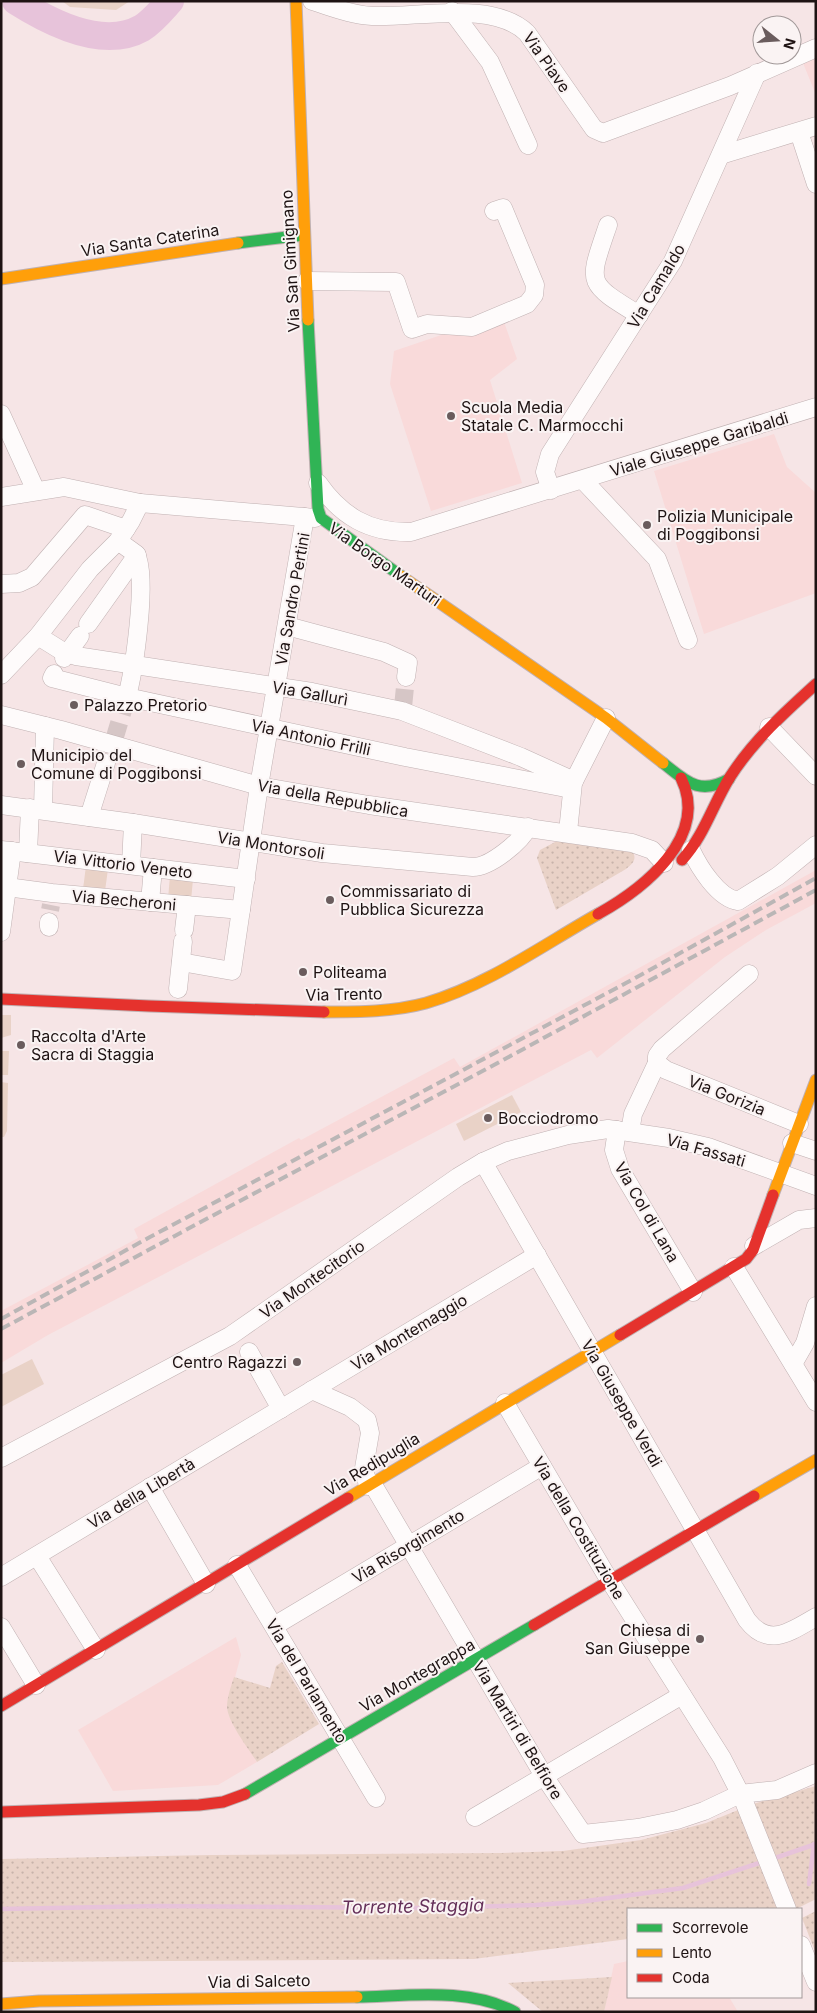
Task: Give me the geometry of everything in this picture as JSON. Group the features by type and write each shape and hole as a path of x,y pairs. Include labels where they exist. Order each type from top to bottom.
{"main road":[{"name":"Via San Gimignano","path":"296,1 304,235 318,483 318,509 313,518"},
{"name":"Via Santa Caterina","path":"1,279 215,246 304,235"},
{"name":"Via Borgo Marturi","path":"313,518 377,559 606,718 656,756 681,778"},
{"name":"Via Trento","path":"1,999 259,1010 360,1011 402,1008 438,998 477,982 625,898 659,870 675,866 691,850 720,794 769,727 816,684"},
{"path":"681,778 698,787 708,788 729,780"},
{"path":"659,870 681,835 688,812 688,789 681,778"},
{"path":"754,1246 816,1080"},
{"name":"Via Redipuglia","path":"1,1706 734,1267 749,1257 754,1246"},
{"name":"Via Montegrappa","path":"1,1812 199,1805 223,1802 251,1791 816,1460"},
{"name":"Via di Salceto","path":"1,2004 39,2001 246,2005 466,1997 499,2003 516,2012"}],"street":[{"name":"Via Piave","path":"312,1 364,15 388,16 476,11 504,18 523,28 594,129 599,133 721,90 757,73"},
{"path":"452,11 490,62 528,145"},
{"path":"757,73 816,48"},
{"name":"Via Camaldo","path":"551,490 545,468 553,449 673,261 757,73"},
{"path":"721,154 816,126"},
{"path":"799,132 816,184"},
{"path":"307,281 396,282 412,329 427,324 472,327 527,304 533,298 535,292 535,285 503,208 494,211"},
{"path":"608,225 596,263 595,279 604,294 639,315"},
{"name":"Viale Giuseppe Garibaldi","path":"318,483 339,509 350,516 372,526 405,532 424,529 816,407"},
{"path":"1,414 36,491"},
{"name":"Viale Giuseppe Garibaldi","path":"583,480 656,560 688,640"},
{"path":"1,497 59,487 140,503 313,518"},
{"path":"1,675 38,636 84,576 122,535 140,503"},
{"path":"1,584 19,583 32,577 84,515 122,535 137,555 140,583 135,664 126,699"},
{"name":"Via Sandro Pertini","path":"181,962 232,971 259,786 276,686 287,626 313,518"},
{"path":"66,656 137,555"},
{"path":"287,626 384,652 408,663 406,677"},
{"name":"Via Gallurì","path":"38,636 66,656 135,664 276,686 403,709 504,750 573,786"},
{"name":"Via Antonio Frilli","path":"53,676 126,699 512,779 573,786"},
{"name":"Via della Repubblica","path":"1,715 45,726 111,749 259,786 369,805 568,832 643,845 656,853 659,870"},
{"path":"568,832 573,786 606,718"},
{"path":"1,932 14,851 36,809 45,726"},
{"path":"769,727 816,776"},
{"path":"89,817 111,749"},
{"name":"Via Montorsoli","path":"1,805 134,823 322,854 478,867 488,863 514,844 522,837 528,827"},
{"path":"131,865 134,823"},
{"path":"691,850 706,877 731,899 738,901 778,876 816,844"},
{"name":"Via Vittorio Veneto","path":"14,851 246,879"},
{"path":"150,902 153,868"},
{"name":"Via Becheroni","path":"7,887 50,912 150,902 241,910"},
{"path":"178,989 187,905"},
{"path":"623,1131 633,1114 657,1063 657,1056 662,1049 749,974"},
{"name":"Via Gorizia","path":"657,1063 666,1070 799,1124"},
{"name":"Via Montecitorio","path":"1,1458 230,1336 458,1177 483,1162 508,1151 547,1140 594,1130 623,1131"},
{"name":"Via Fassati","path":"623,1131 681,1140 722,1151 781,1175 816,1186"},
{"name":"Via Col di Lana","path":"623,1131 614,1150 618,1165 692,1292"},
{"path":"792,1143 816,1150"},
{"name":"Via Giuseppe Verdi","path":"483,1162 747,1620 758,1632 769,1637 781,1635 816,1617"},
{"path":"754,1246 799,1220 816,1218"},
{"name":"Via Montemaggio","path":"280,1409 537,1255"},
{"path":"734,1267 816,1402"},
{"path":"793,1364 802,1348 815,1316"},
{"path":"249,1352 280,1409"},
{"path":"312,1390 350,1407 367,1420 370,1432 364,1468 370,1484"},
{"name":"Via della Costituzione","path":"505,1403 610,1581 715,1746 743,1801 787,1908"},
{"name":"Via della Libertà","path":"1,1577 280,1409"},
{"name":"Via Risorgimento","path":"274,1626 542,1466"},
{"name":"Via Martiri di Belfiore","path":"370,1484 409,1545 544,1776 583,1834 614,1832 666,1822 743,1801"},
{"path":"150,1487 206,1584"},
{"path":"37,1556 96,1650"},
{"name":"Via del Parlamento","path":"237,1565 376,1798"},
{"path":"1,1627 36,1685"},
{"path":"476,1817 682,1695"},
{"path":"743,1801 778,1790 816,1773"},
{"path":"802,1947 816,1982"}],"shaded area":[{"path":"62,1 130,1 116,10 70,7"},
{"path":"816,58 816,95 803,63"},
{"name":"Scuola Media Statale C. Marmocchi","path":"503,319 517,359 490,380 522,483 431,511 390,384 394,351 459,329"},
{"path":"774,434 787,467 816,493 816,593 704,634 654,471"},
{"path":"557,841 632,851 634,859 626,869 556,910 537,858 540,850"},
{"path":"86,866 108,869 105,891 83,889"},
{"path":"816,870 816,903 766,930 725,957 597,1058 591,1050 48,1335 1,1363 1,1311 138,1238 134,1229 299,1138 301,1140 454,1058 460,1067"},
{"path":"170,876 193,879 191,901 168,899"},
{"path":"1,1015 11,1015 11,1035 1,1038"},
{"path":"1,1051 9,1051 8,1075 1,1075"},
{"path":"1,1082 8,1083 7,1131 4,1137 1,1137"},
{"name":"Bocciodromo","path":"512,1095 521,1112 464,1141 456,1124"},
{"path":"32,1359 44,1384 1,1407 1,1375"},
{"path":"236,1637 241,1655 227,1707 229,1716 257,1762 218,1785 113,1791 78,1730"},
{"path":"282,1662 319,1724 257,1762 231,1721 227,1707 229,1692 234,1677 270,1688 276,1666"},
{"path":"816,1786 816,1899 798,1908 627,1908 627,1939 474,1959 1,1962 1,1859 563,1851 641,1840 706,1823 753,1804"},
{"path":"816,1911 816,1951 815,1951 802,1918"},
{"path":"627,1961 627,1998 730,1998 738,2012 604,2012 614,1964"},
{"path":"612,1977 604,2012 543,2012 508,1983"}],"waterway":[{"path":"16,1 60,25 94,35 110,36 127,34 142,28 170,1"},
{"path":"809,1884 814,1844"},
{"name":"Torrente Staggia","path":"772,1859 816,1844"},
{"name":"Torrente Staggia","path":"1,1909 158,1906 422,1908 536,1905 579,1902 683,1888 765,1861"}],"tunnel":[{"path":"403,707 406,677"},
{"path":"114,740 126,700"},
{"path":"50,910 51,905"}],"railway":[{"path":"1,1319 150,1237 626,983 816,878"},
{"path":"1,1329 816,890"}],"traffic: fast":[{"path":"238,243 304,235"},
{"path":"308,320 318,509 321,518 401,576"},
{"path":"663,763 686,780 701,786 718,784 729,779"},
{"path":"245,1794 534,1625"},
{"path":"357,1997 458,1996 497,2004 515,2012"}],"traffic: slow":[{"path":"296,1 308,320"},
{"path":"1,279 238,243"},
{"path":"401,576 606,718 663,763"},
{"path":"324,1012 388,1010 414,1006 449,995 493,975 598,914"},
{"path":"773,1195 816,1080"},
{"path":"348,1498 620,1335"},
{"path":"754,1496 816,1460"},
{"path":"1,2004 39,2001 357,1997"}],"traffic: jam":[{"path":"682,860 696,841 724,787 739,764 770,728 816,684"},
{"path":"598,914 634,891 652,876 667,859 679,840 687,821 688,800 681,778"},
{"path":"1,999 324,1012"},
{"path":"620,1335 746,1259 753,1250 773,1195"},
{"path":"534,1625 754,1496"},
{"path":"1,1706 348,1498"},
{"path":"1,1812 199,1805 223,1802 245,1794"}],"place":[{"name":"Scuola Media Statale C. Marmocchi","path":"451,416"},
{"name":"Polizia Municipale di Poggibonsi","path":"647,525"},
{"name":"Palazzo Pretorio","path":"74,705"},
{"name":"Municipio del Comune di Poggibonsi","path":"21,764"},
{"name":"Commissariato di Pubblica Sicurezza","path":"330,900"},
{"name":"Politeama","path":"303,972"},
{"name":"Raccolta d'Arte Sacra di Staggia","path":"21,1045"},
{"name":"Bocciodromo","path":"488,1118"},
{"name":"Centro Ragazzi","path":"297,1362"},
{"name":"Chiesa di San Giuseppe","path":"700,1639"}]}
